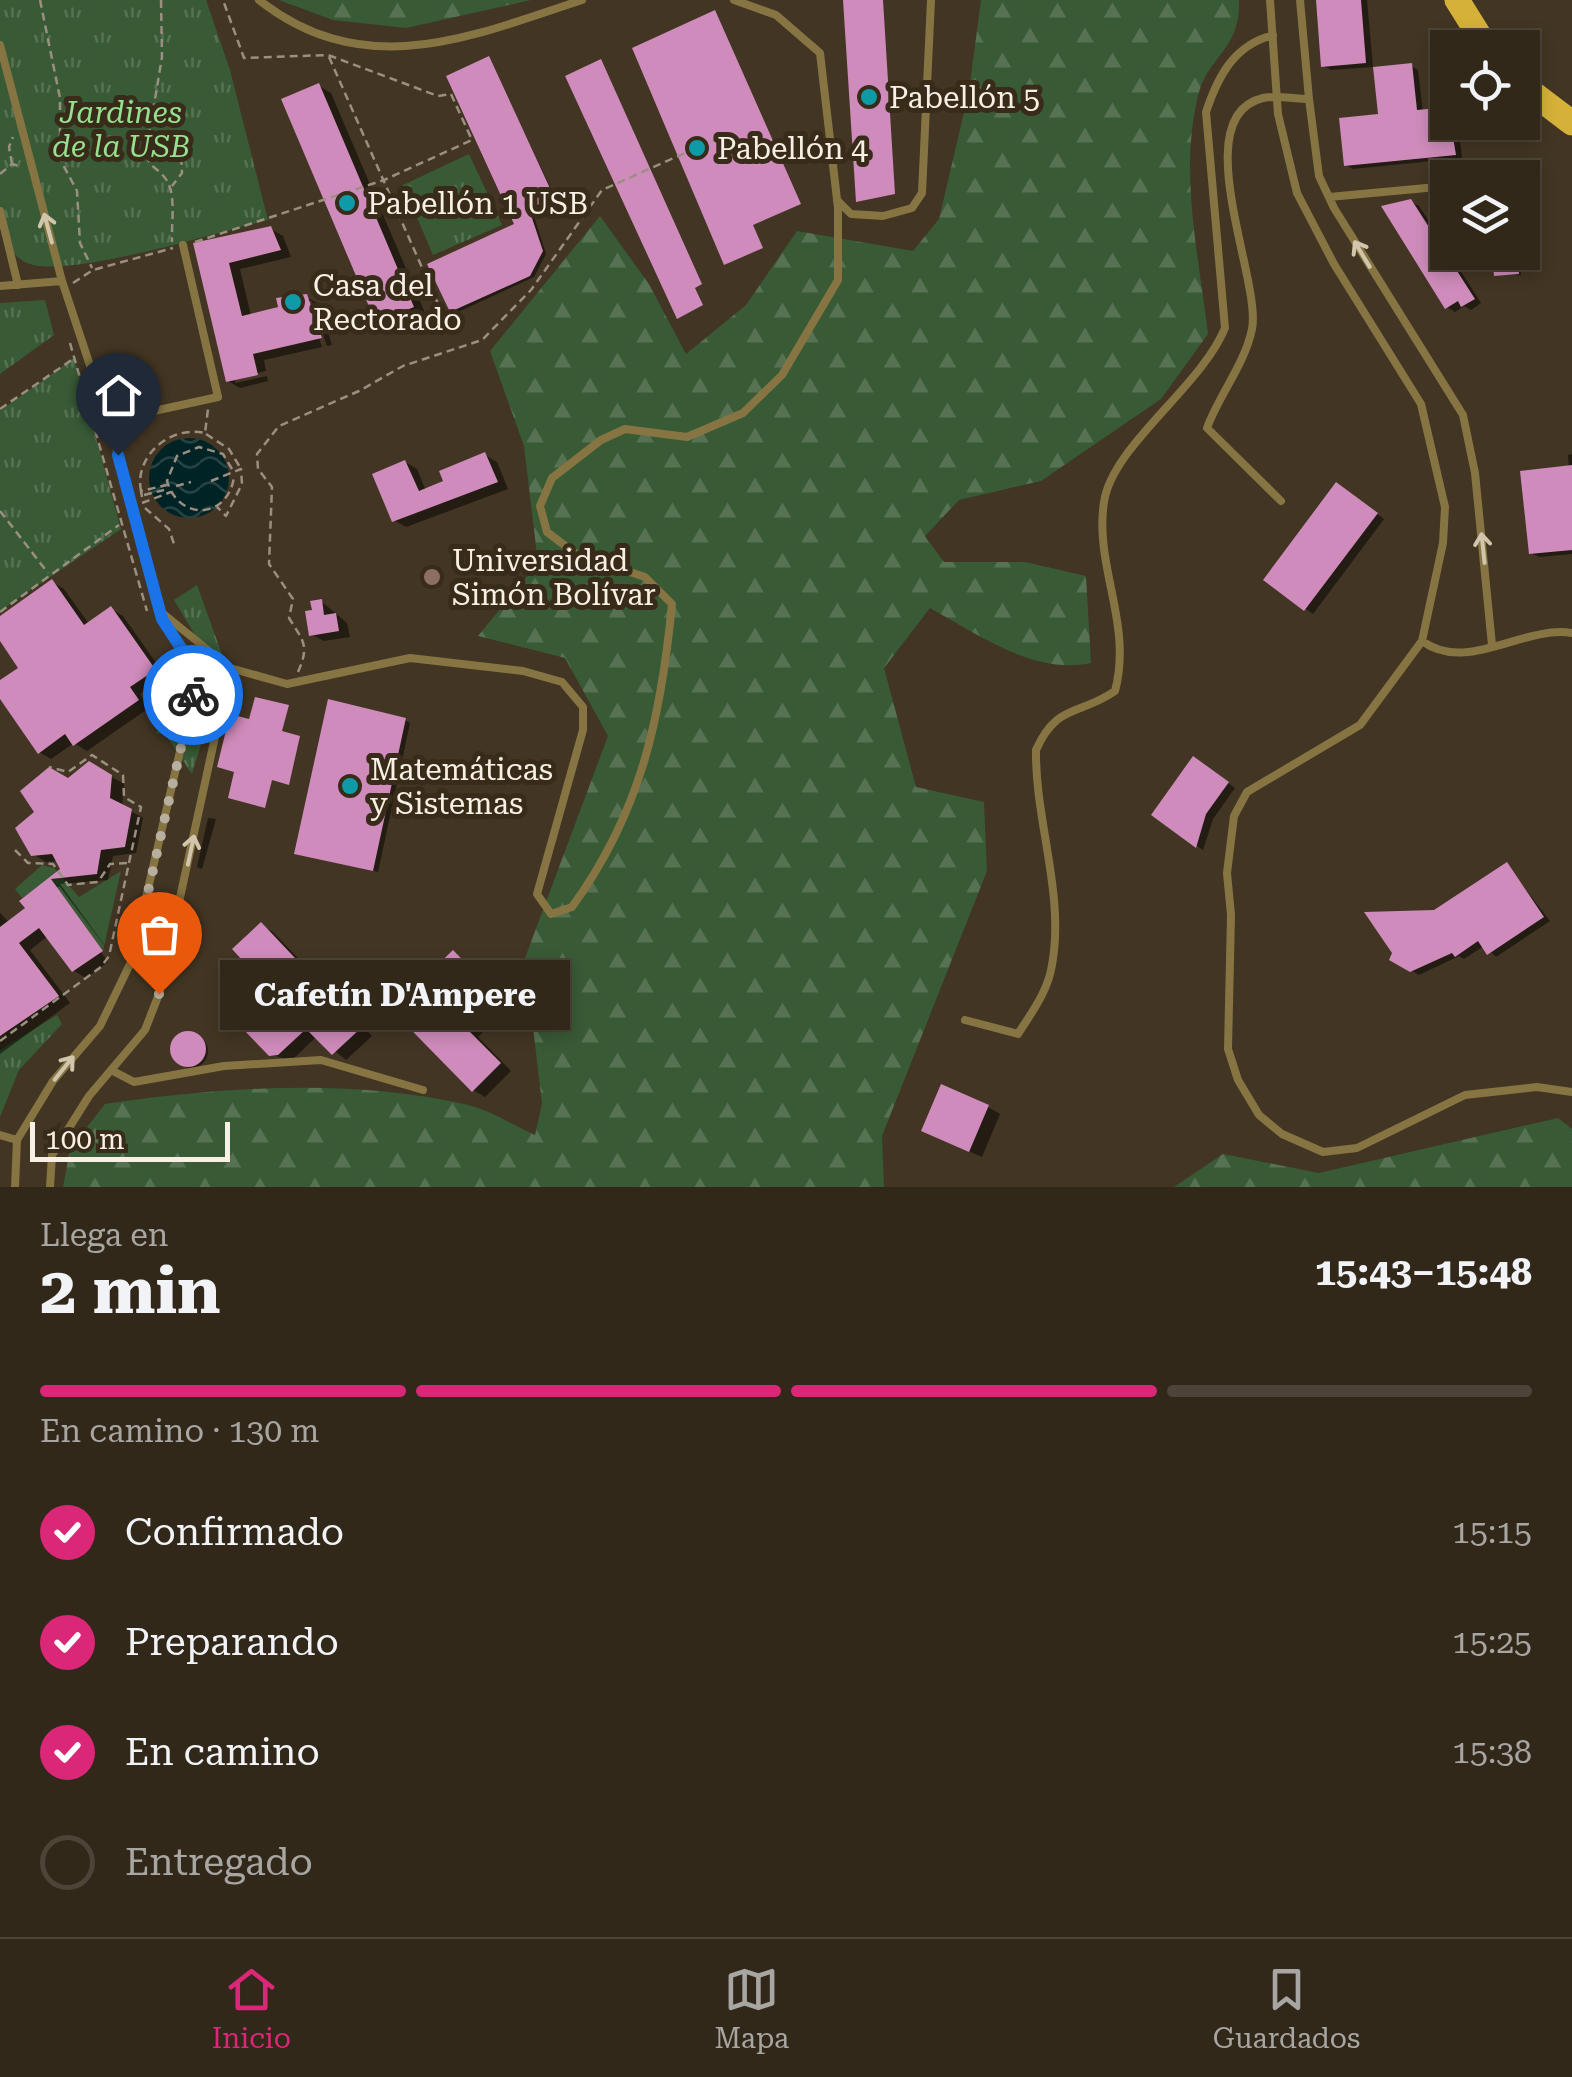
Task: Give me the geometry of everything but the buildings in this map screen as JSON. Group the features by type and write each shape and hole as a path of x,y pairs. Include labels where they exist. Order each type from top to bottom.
{"main road":[{"path":"1458,0 1476,30"},
{"path":"1540,99 1572,123"}],"lane":[{"path":"259,0 313,32 400,50 475,36 582,0"},
{"path":"161,612 230,668 293,682 410,658 523,671 562,682 583,707 584,730 537,894 552,914 572,907 642,781 666,668 672,604 644,577 576,554 547,532 540,506 552,478 601,440 624,429 688,437 743,413 782,374 838,280 838,200 820,53 776,15 734,0"},
{"path":"838,200 851,214 883,216 912,208 922,193 930,0"},
{"path":"1270,0 1277,98 1296,193 1334,264 1420,404 1434,446 1445,506 1442,544 1422,641 1360,725 1247,792 1234,816 1227,858 1231,916 1228,1048 1238,1080 1259,1115 1282,1134 1323,1152 1357,1148 1465,1095 1538,1087 1572,1092"},
{"path":"1300,0 1319,176 1463,415 1475,473 1492,646"},
{"path":"964,1020 1018,1034 1041,999 1052,967 1055,932 1036,750 1047,726 1072,709 1096,704 1115,691 1121,667 1119,614 1103,532 1104,499 1124,460 1214,356 1225,328 1206,112 1215,85 1234,56 1250,41 1272,34"},
{"path":"0,44 64,284 108,421 161,612 198,674 132,962 100,1026 53,1082 17,1140 15,1187"},
{"path":"1280,500 1207,428 1253,328 1249,280 1232,213 1228,135 1236,119 1259,98 1309,99"},
{"path":"1329,197 1430,188"},
{"path":"0,211 18,285"},
{"path":"108,421 218,397 184,245"},
{"path":"0,286 64,284"},
{"path":"1422,641 1442,652 1470,653 1554,630 1572,633"},
{"path":"158,671 184,652"},
{"path":"50,1187 52,1155 111,1070 145,1030 163,979 230,668"},
{"path":"132,962 163,979"},
{"path":"111,1070 134,1082 224,1066 321,1060 423,1090"},
{"path":"0,1135 17,1140"}],"path":[{"path":"40,0 60,98 60,158 77,190 80,243 92,270"},
{"path":"161,0 162,56 148,138 148,162 171,188"},
{"path":"64,284 92,270 184,245 384,180 472,140 451,94 438,96 328,56 244,58 223,0"},
{"path":"328,56 443,314"},
{"path":"12,164 9,147 21,124"},
{"path":"293,682 307,651 305,638 289,618 292,599 288,588 270,564 272,488 258,468 257,454 279,426 359,391 404,366 482,340 531,290 602,190 720,137"},
{"path":"148,138 170,145 181,155 182,173 171,188 173,248"},
{"path":"12,164 33,170"},
{"path":"0,174 12,164"},
{"path":"70,342 147,611"},
{"path":"0,409 74,358"},
{"path":"205,433 206,400"},
{"path":"142,495 140,467 154,448 182,432 205,433 229,450 241,469 242,484 226,516 216,506"},
{"path":"232,469 223,454 198,447 177,456 167,474 168,485 191,512 216,506 231,492 234,477"},
{"path":"211,481 241,469"},
{"path":"176,486 191,482"},
{"path":"142,495 168,485"},
{"path":"142,495 164,490"},
{"path":"137,505 171,492"},
{"path":"146,508 169,529 174,544"},
{"path":"0,511 49,574"},
{"path":"0,612 120,524"},
{"path":"0,1042 102,967 109,956 142,807 124,798 125,778 120,770 92,755 68,772 49,767"},
{"path":"15,850 28,862 52,864 68,884 98,882 110,864 129,863"}],"green space":[{"name":"Jardines de la USB","path":"0,0 206,0 230,70 268,220 108,260 47,266 21,260 8,244 0,219"},
{"path":"279,0 531,0 406,28 333,20"},
{"path":"981,0 1239,0 1235,30 1202,82 1190,155 1192,215 1208,334 1161,399 1041,481 959,500 925,536 944,562 1025,562 1086,576 1091,663 1070,665 1028,658 930,608 884,668 916,787 984,802 987,871 882,1136 884,1187 63,1187 70,1149 105,1104 150,1098 285,1088 375,1091 473,1106 535,1135 542,1104 525,958 608,736 565,658 478,636 538,563 524,446 490,351 600,216 649,284 686,354 746,305 797,231 913,251 939,219 969,91"},
{"path":"469,154 502,225 433,255 403,185"},
{"path":"45,300 54,335 0,374 0,303"},
{"path":"74,358 121,529 0,611 0,411"},
{"path":"197,585 224,660 214,667 174,600"},
{"path":"216,695 192,774 165,734 155,733"},
{"path":"42,865 54,868 79,897 121,871 103,951 50,878 22,898 15,889"},
{"path":"57,1015 62,1024 19,1070 0,1117 0,1050"},
{"path":"1558,1118 1572,1129 1572,1187 1174,1187 1223,1154 1319,1173"}],"water":[{"path":"189,438 204,441 217,450 226,463 226,493 217,506 204,515 189,518 174,515 161,506 152,493 149,478 152,463 161,450 174,441"}],"way so far":[{"path":"159,994 163,979 132,962 193,695"}],"place":[{"name":"Pabellón 5","path":"869,97"},
{"name":"Pabellón 4","path":"697,148"},
{"name":"Pabellón 1 USB","path":"347,203"},
{"name":"Casa del Rectorado","path":"293,302"},
{"name":"Universidad Simón Bolívar","path":"432,577"},
{"name":"Matemáticas y Sistemas","path":"350,786"},
{"name":"Cafetín D'Ampere","path":"159,994"}],"route":[{"path":"118,455 162,619 198,674 193,695"}]}
